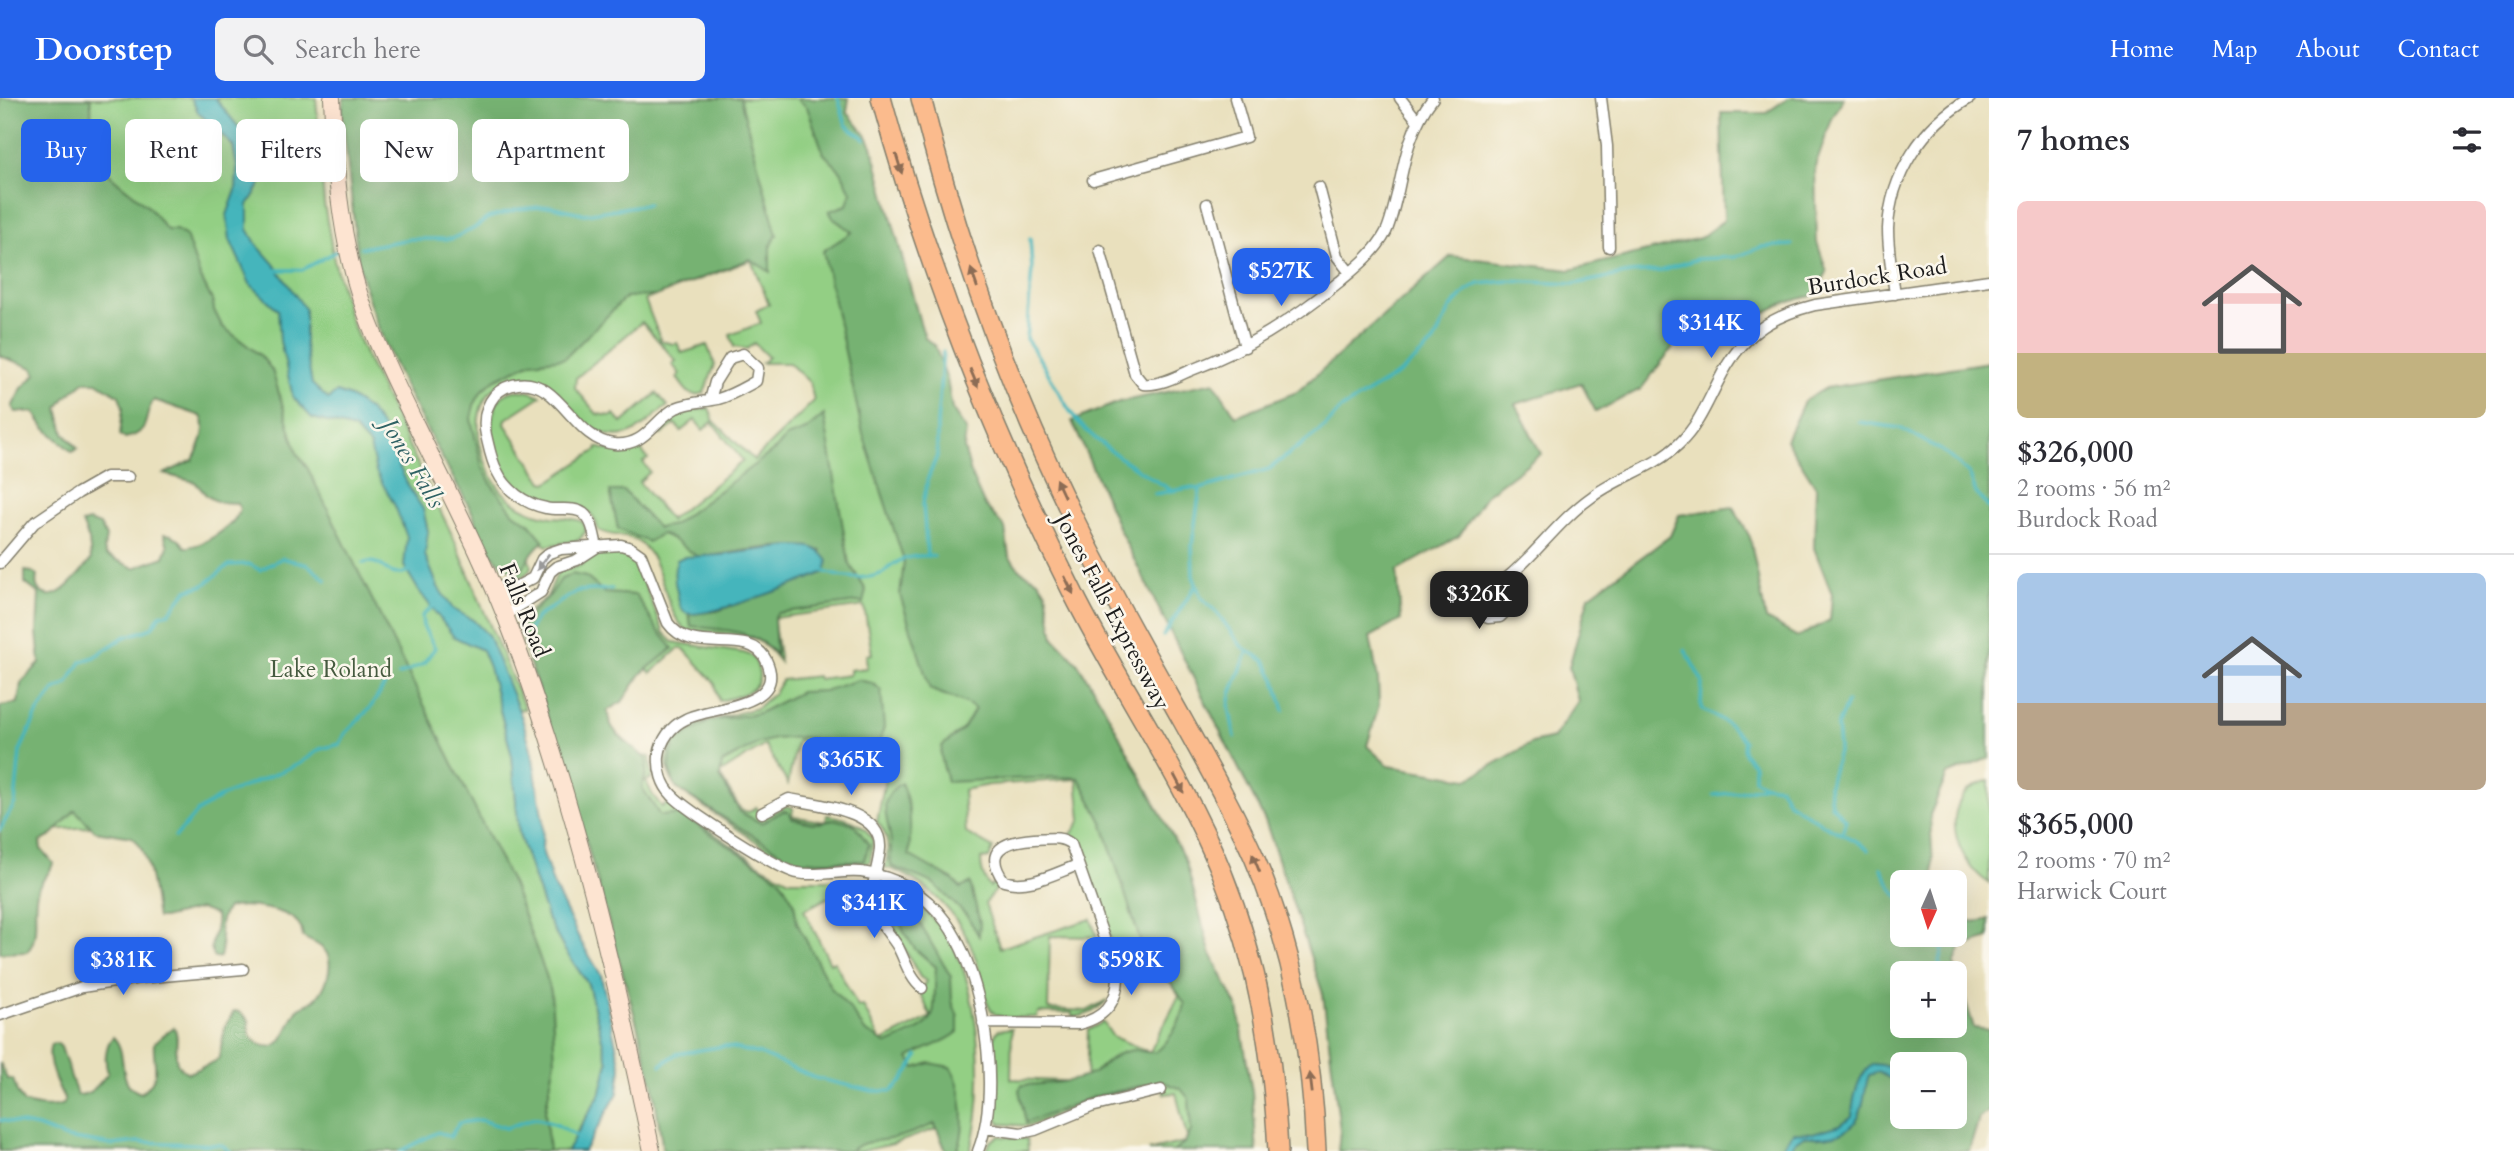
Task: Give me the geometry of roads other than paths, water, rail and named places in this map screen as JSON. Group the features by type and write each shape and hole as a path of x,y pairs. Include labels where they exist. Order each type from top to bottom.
{"highway":[{"name":"Jones Falls Expressway","path":"881,98 927,251 968,363 1013,469 1073,594 1169,766 1222,872 1245,938 1258,988 1269,1043 1278,1151"},
{"name":"Jones Falls Expressway","path":"921,98 945,189 970,268 1045,456 1105,579 1230,807 1255,859 1295,980 1310,1074 1316,1151"}],"main road":[{"name":"Falls Road","path":"332,98 340,202 346,241 360,297 381,351 505,615 552,748 617,990 652,1151"}],"street":[{"path":"1093,180 1246,137 1235,98"},
{"path":"1400,98 1417,120"},
{"path":"1100,250 1135,373 1143,384 1173,378 1245,347 1290,321 1350,273 1377,246 1392,217 1408,146 1417,120 1433,98"},
{"path":"1601,98 1607,146 1609,247"},
{"path":"1895,294 1888,227 1896,188 1909,158 1929,130 1970,98"},
{"path":"1319,187 1337,256 1350,273"},
{"path":"1207,204 1245,347"},
{"name":"Burdock Road","path":"1508,577 1593,495 1644,469 1678,445 1703,414 1728,362 1750,335 1764,324 1777,316 1815,305 1989,280"},
{"path":"597,547 591,522 582,512 547,508 530,502 507,487 499,476 493,463 484,424 485,412 496,394 514,384 527,383 540,387 586,432 612,444 623,443 644,436 678,407 710,400 733,394 756,381 758,368 743,354 730,358 715,382 710,400"},
{"path":"0,563 34,523 78,493 106,477 128,477"},
{"path":"497,597 533,578 542,559 549,553 561,549 621,545 640,555 674,632 692,640 747,645 763,656 769,669 768,684 758,697 688,717 671,730 664,740 659,757 661,778 670,794 789,871 799,874 840,871 876,875 903,884 947,922 965,952 973,973 983,1023 988,1070 985,1128 978,1151"},
{"path":"505,615 541,592 550,572 556,567 577,560 597,547"},
{"path":"762,813 789,799 865,819 880,841 873,890 874,909 898,947 915,982 922,988"},
{"path":"983,1023 1079,1024 1093,1020 1111,1006 1118,978 1071,844 1060,838 1009,842 997,852 995,863 1004,881 1013,884 1023,884 1078,865"},
{"path":"0,1015 82,987 140,978 243,969"},
{"path":"985,1128 1021,1132 1035,1130 1091,1107 1161,1090"}],"water":[{"path":"191,98 215,98 236,124 236,162 233,146 222,135 222,119 205,119"},
{"path":"236,182 261,182 248,205 248,229 305,309 305,345 312,384 328,399 337,392 350,397 369,410 388,435 394,456 423,509 428,531 425,555 438,587 453,609 473,620 488,635 522,718 532,752 543,822 542,850 553,884 580,940 601,975 621,1068 618,1093 584,1151 567,1151 601,1092 608,1062 588,984 548,920 519,834 512,756 489,667 482,650 454,637 419,591 404,566 407,537 395,506 376,472 370,446 354,429 312,418 293,397 280,341 278,310 250,284 230,240 227,215"},
{"path":"791,546 808,547 820,552 828,561 825,572 709,612 693,614 684,612 681,608 675,580 677,560 683,557"},
{"path":"1873,1064 1890,1067 1890,1078 1878,1072 1869,1075 1860,1113 1854,1124 1841,1133 1826,1137 1804,1136 1795,1142 1790,1151 1779,1151 1793,1132 1813,1133 1840,1125 1852,1116 1855,1094 1863,1074"}],"waterway":[{"path":"838,98 846,125 865,139"},
{"path":"361,248 410,239 451,239 473,229 488,218 519,209 550,206 585,214 648,204"},
{"path":"1030,238 1032,269 1026,339 1072,414 1091,435 1171,490"},
{"path":"1155,494 1188,488 1200,489 1269,469 1326,426 1341,409 1400,373 1434,342 1450,309 1467,291 1479,284 1508,281 1574,284 1630,273 1661,271 1697,259 1736,257 1761,247 1792,245"},
{"path":"274,270 302,270 337,251"},
{"path":"927,555 923,504 928,478 937,456 943,352"},
{"path":"1859,422 1900,428 1941,450 1969,473 1976,493 1989,508"},
{"path":"1200,489 1192,545 1193,576 1201,597 1218,614 1242,647 1265,661 1275,679 1284,710"},
{"path":"821,570 843,577 860,578 883,573 907,558 934,556"},
{"path":"0,830 15,803 20,751 38,712 55,690 67,684 81,662 94,657 124,637 147,630 160,615 169,613 187,590 204,585 229,565 249,564 260,570 282,558 308,565 326,580"},
{"path":"363,563 378,564 395,574 411,570"},
{"path":"1163,636 1196,585"},
{"path":"529,630 537,617 577,591 612,589"},
{"path":"399,675 423,664 435,648 423,626 422,616 435,604"},
{"path":"1685,650 1702,681 1703,710 1726,723 1744,741 1745,754 1754,765 1754,779 1765,785 1780,787 1788,802 1868,850"},
{"path":"1235,737 1229,707 1231,694 1248,651"},
{"path":"175,837 197,812 222,796 299,764 320,749 340,744 385,685"},
{"path":"1842,834 1846,820 1831,805 1829,785 1839,748 1837,726 1847,703"},
{"path":"1714,795 1764,786"},
{"path":"1881,868 1890,884"},
{"path":"1940,961 1942,947"},
{"path":"661,1065 676,1054 724,1046 760,1054 815,1078 873,1091 892,1091 903,1080 918,1056"},
{"path":"401,1151 438,1132 450,1137 459,1123 480,1120 506,1128 535,1118 557,1125 578,1137"},
{"path":"0,1120 38,1127 66,1138 112,1145 138,1142 221,1145 230,1151"}],"water label":[{"name":"Jones Falls","path":"413,463"}],"park label":[{"name":"Lake Roland","path":"331,669"}]}
